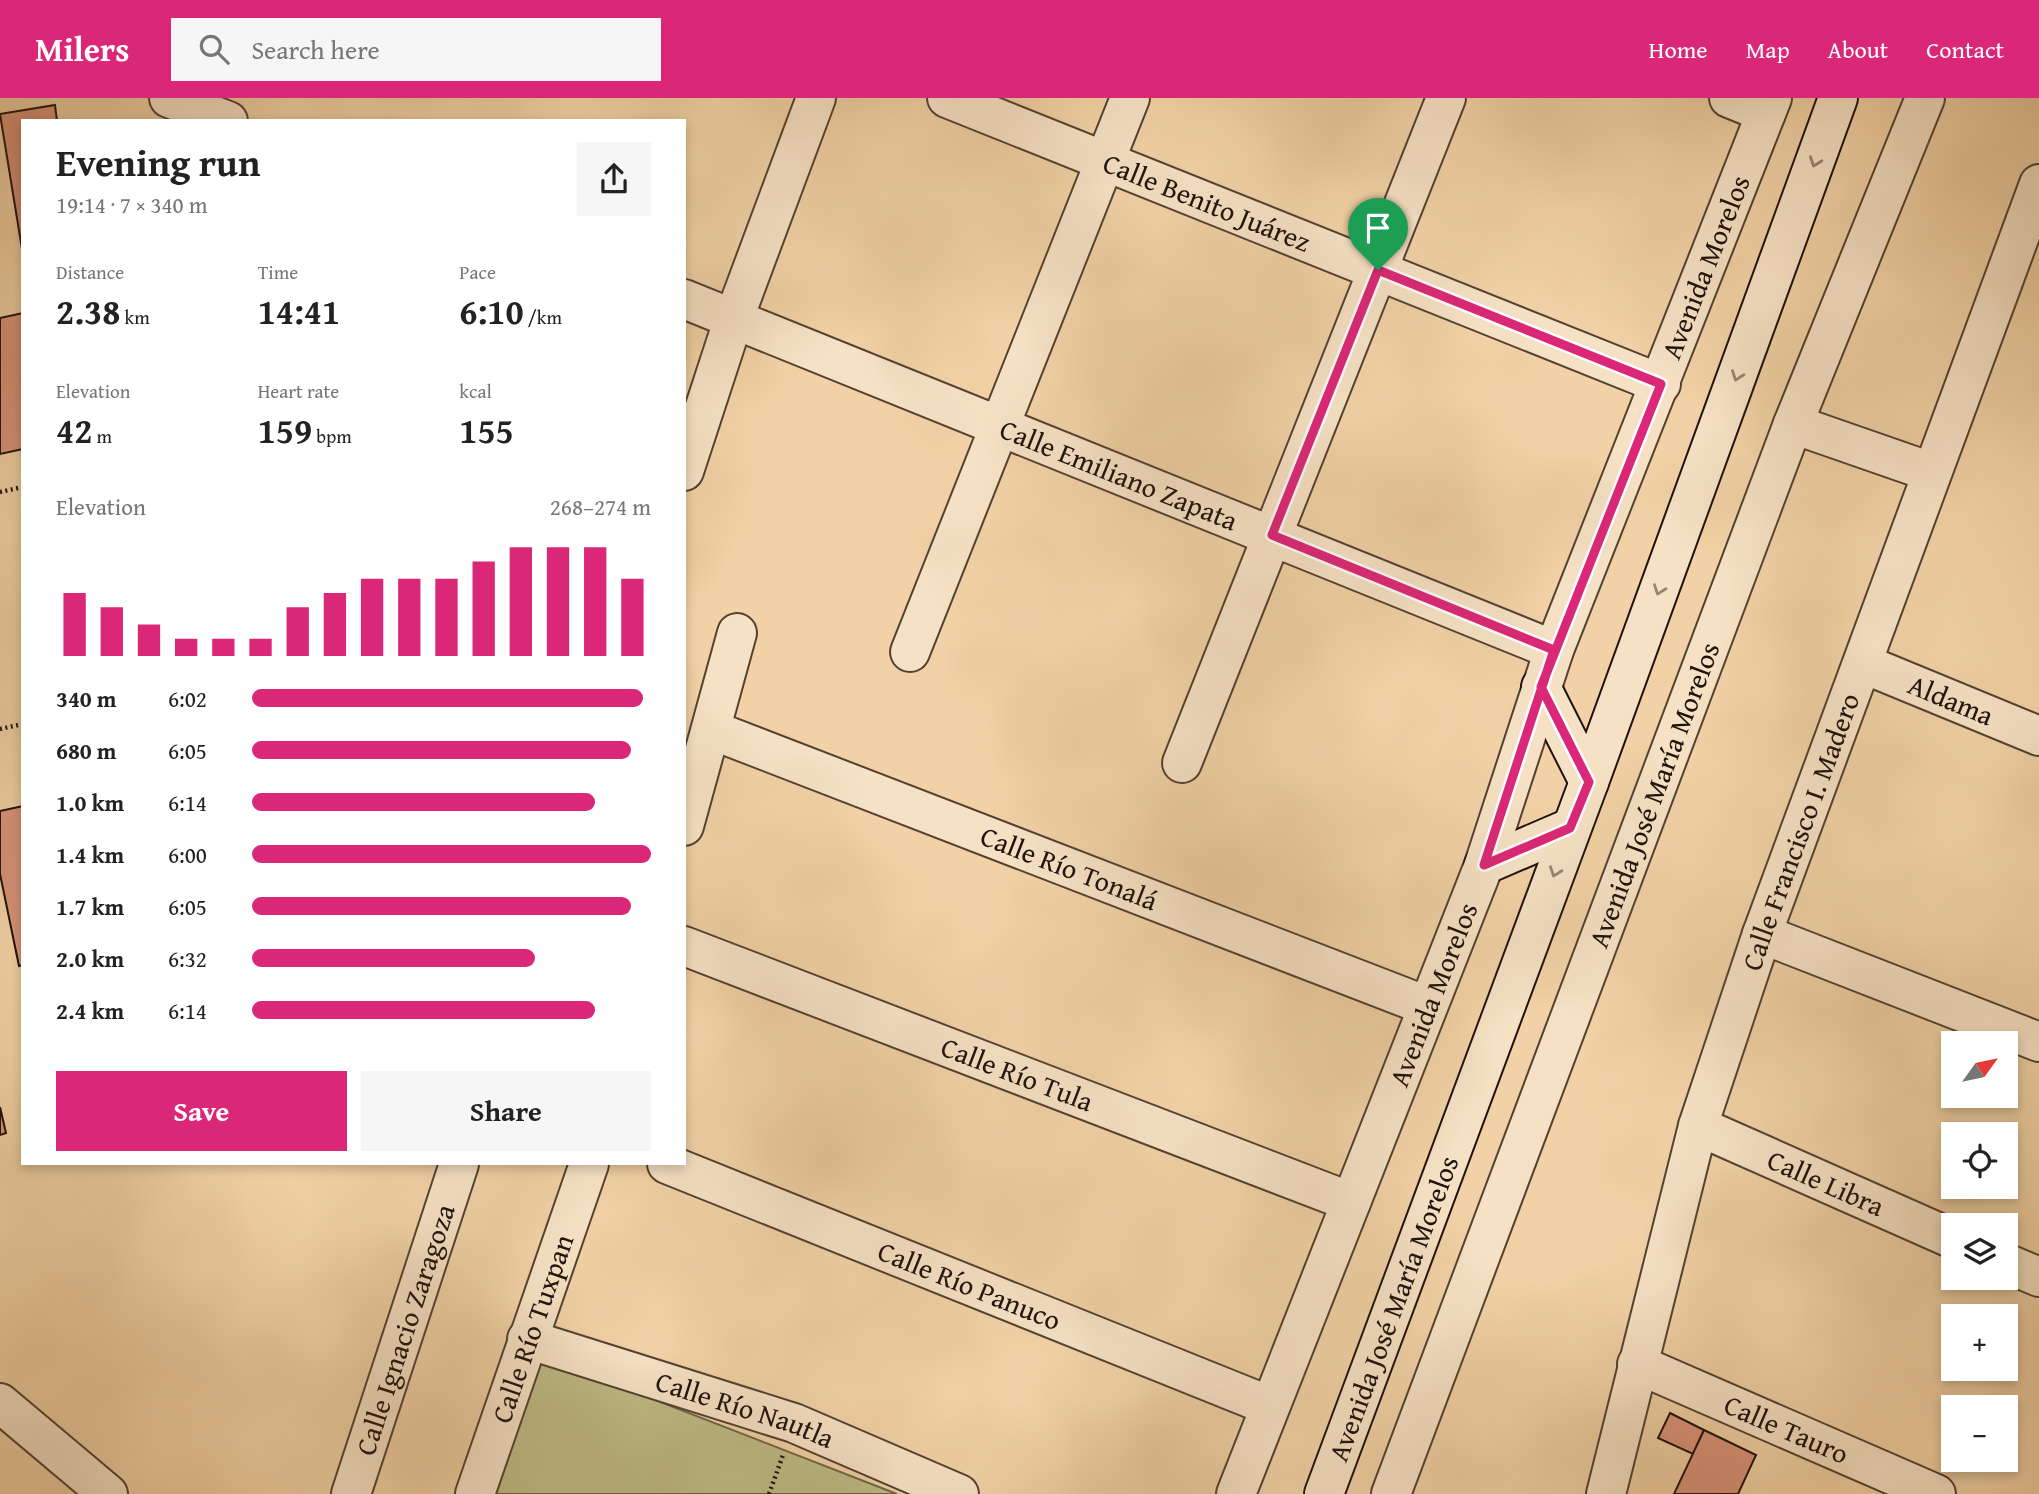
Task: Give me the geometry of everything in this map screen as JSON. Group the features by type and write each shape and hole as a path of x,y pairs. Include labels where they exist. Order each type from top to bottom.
{"street":[{"path":"169,98 223,119"},
{"path":"686,465 734,318 817,98"},
{"name":"Calle Benito Juárez","path":"947,98 1661,384"},
{"path":"910,652 1130,98"},
{"path":"1182,763 1446,98"},
{"path":"1729,98 1769,106"},
{"name":"Avenida José María Morelos","path":"1324,1494 1589,782 1838,98"},
{"name":"Avenida José María Morelos","path":"1391,1494 1793,424 1924,98"},
{"name":"Avenida Morelos","path":"1236,1494 1484,865 1554,650 1769,106"},
{"name":"Calle Francisco I. Madero","path":"1606,1494 1698,1126 1762,934 1864,664 1931,472 2039,184"},
{"name":"Calle Emiliano Zapata","path":"686,300 1554,650"},
{"path":"1793,424 1931,472"},
{"path":"686,819 737,632"},
{"name":"Aldama","path":"1864,664 2039,736"},
{"path":"1541,687 1589,782"},
{"name":"Calle Río Tonalá","path":"712,730 1427,1006"},
{"path":"1484,865 1570,828"},
{"path":"1762,934 2039,1042"},
{"name":"Calle Río Tula","path":"686,947 1351,1202"},
{"name":"Calle Libra","path":"1698,1126 1941,1234"},
{"name":"Calle Ignacio Zaragoza","path":"351,1494 459,1165"},
{"name":"Calle Río Tuxpan","path":"475,1494 589,1165"},
{"name":"Calle Río Panuco","path":"669,1165 1270,1406"},
{"path":"2018,1268 2039,1277"},
{"name":"Calle Río Nautla","path":"527,1339 794,1423 959,1494"},
{"name":"Calle Tauro","path":"1637,1364 1936,1494"},
{"path":"0,1403 108,1494"}],"path":[{"path":"0,492 21,487"},
{"path":"0,729 21,724"}],"shaded area":[{"path":"542,1356 897,1494 492,1494"}],"building":[{"path":"55,105 57,119 21,119 21,243 0,114"},
{"path":"21,313 21,449 0,454 0,318"},
{"path":"21,806 19,966 0,874 0,811"},
{"path":"0,1107 6,1133 0,1135"},
{"path":"1670,1413 1704,1430 1693,1454 1658,1438"},
{"path":"1704,1430 1756,1455 1738,1494 1674,1494"}],"route":[{"path":"1378,270 1272,535 1554,650 1541,687 1484,865 1570,828 1589,782 1541,687 1661,384 1378,270"}]}
